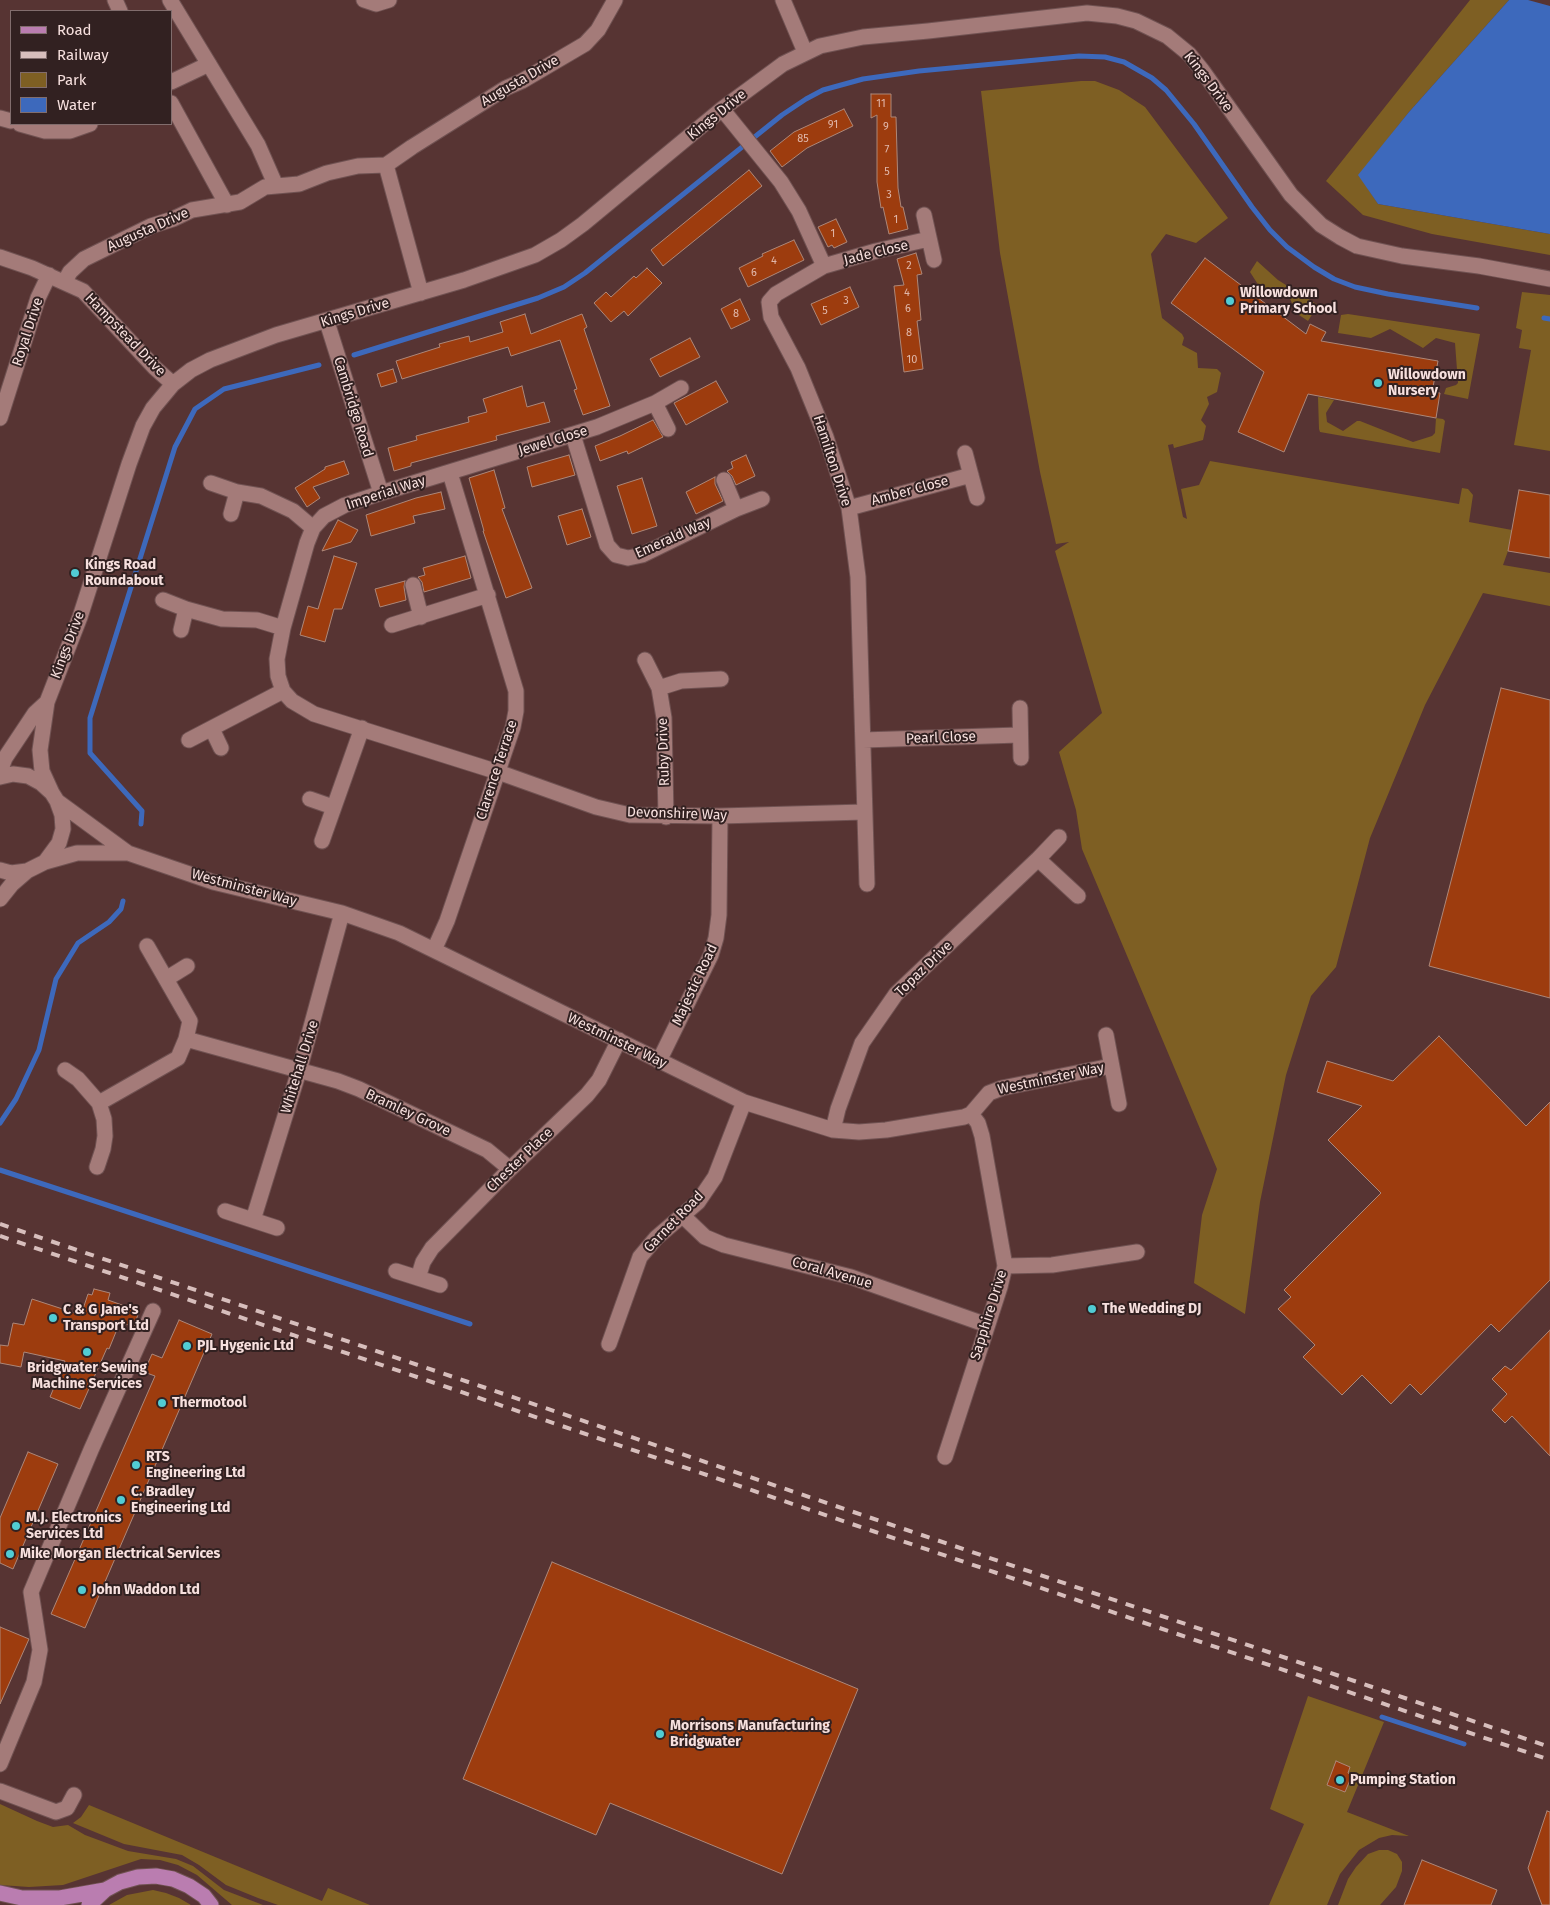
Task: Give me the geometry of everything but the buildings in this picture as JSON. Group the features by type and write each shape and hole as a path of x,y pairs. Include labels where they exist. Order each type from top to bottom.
{"main road":[{"path":"0,1893 22,1898 60,1898 105,1890 129,1879 156,1876 173,1879 190,1886 204,1896 211,1905"},
{"path":"89,1905 105,1890"}],"street":[{"path":"170,0 258,145 276,186"},
{"path":"364,0 376,4 389,0"},
{"name":"Augusta Drive","path":"65,281 70,272 84,259 151,226 192,210 240,202 265,187 299,184 327,173 358,166 386,165 506,88 522,81 585,44 598,30 615,0"},
{"path":"783,0 805,52"},
{"name":"Kings Drive","path":"45,862 59,843 62,829 62,815 42,771 40,750 47,702 80,618 136,445 153,408 173,384 190,370 210,360 276,336 327,322 523,260 547,248 590,218 722,109 783,64 820,46 863,37 928,32 1087,13 1117,16 1136,21 1167,36 1189,54 1291,196 1321,225 1340,237 1357,246 1394,254 1479,266 1550,279"},
{"path":"172,82 209,64"},
{"path":"172,105 226,204"},
{"path":"722,109 781,182 799,211 824,266"},
{"path":"24,125 46,131 70,131 87,125"},
{"path":"386,165 421,293"},
{"path":"924,215 934,260"},
{"name":"Jade Close","path":"824,266 876,251 929,239"},
{"name":"Hampstead Drive","path":"0,258 65,281 83,291 155,368 173,384"},
{"name":"Hamilton Drive","path":"824,266 776,294 769,302 771,317 798,368 826,437 849,508 858,577 866,884"},
{"name":"Royal Drive","path":"0,417 38,298 48,275"},
{"name":"Cambridge Road","path":"327,322 381,493"},
{"name":"Jewel Close","path":"450,473 597,427 655,403 681,388"},
{"path":"655,403 668,428"},
{"name":"Emerald Way","path":"573,434 607,545 616,555 628,558 642,555 736,508 762,499"},
{"path":"965,453 977,498"},
{"name":"Imperial Way","path":"313,528 324,516 345,505 450,473"},
{"name":"Clarence Terrace","path":"434,950 447,921 513,727 516,712 516,691 450,473"},
{"name":"Amber Close","path":"849,508 971,475"},
{"path":"724,480 736,508"},
{"path":"211,483 237,492 261,496 278,503 293,511 313,528 283,628 277,659 278,676 283,691 292,701 304,709 498,772"},
{"path":"231,514 237,492"},
{"path":"413,585 421,617"},
{"path":"392,625 488,595"},
{"path":"163,600 186,609 222,619 256,620 283,628"},
{"path":"181,630 186,609"},
{"name":"Ruby Drive","path":"645,660 658,688 664,718 666,817"},
{"path":"658,688 681,681 721,679"},
{"path":"190,740 283,691"},
{"name":"Kings Drive","path":"0,772 5,758 35,713 47,702"},
{"path":"1020,708 1019,735 1021,758"},
{"path":"322,841 362,728"},
{"path":"212,729 221,748"},
{"name":"Pearl Close","path":"862,740 1019,735"},
{"name":"Devonshire Way","path":"498,772 596,807 630,815 666,817 864,812"},
{"name":"Westminster Way","path":"0,776 13,774 28,776 41,783 55,797 128,853 213,882 342,913 399,933 744,1102 833,1130 859,1132 886,1130 964,1117 971,1114 989,1093 1002,1088 1111,1066"},
{"path":"310,799 333,807"},
{"name":"Majestic Road","path":"659,1061 711,955 716,938 719,914 720,816"},
{"name":"Topaz Drive","path":"833,1130 838,1109 862,1043 896,994 1059,837"},
{"name":"Westminster Way","path":"27,871 45,862 77,853 128,853"},
{"path":"1038,859 1078,896"},
{"path":"0,870 11,873 27,871"},
{"path":"0,900 12,884 27,871"},
{"name":"Whitehall Drive","path":"252,1220 322,993 342,913"},
{"path":"100,1103 178,1058 186,1039 190,1021 147,946"},
{"path":"166,979 187,966"},
{"name":"Westminster Way","path":"1106,1035 1119,1104"},
{"name":"Bramley Grove","path":"186,1039 338,1081 359,1089 487,1150 510,1168"},
{"name":"Chester Place","path":"418,1278 432,1248 510,1168 587,1095 599,1080 619,1040"},
{"path":"65,1070 78,1079 100,1103 104,1119 105,1136 97,1167"},
{"name":"Garnet Road","path":"609,1344 640,1258 656,1238 698,1202 715,1177 744,1102"},
{"name":"Sapphire Drive","path":"945,1457 1000,1287 1005,1266 982,1136 978,1123 971,1114"},
{"path":"225,1211 277,1228"},
{"name":"Coral Avenue","path":"683,1216 704,1237 724,1245 851,1277 987,1325"},
{"path":"1005,1266 1052,1265 1136,1252"},
{"path":"396,1271 440,1285"},
{"path":"0,1764 34,1682 40,1650 31,1592 91,1450 153,1311"},
{"path":"0,1792 56,1812 67,1808 74,1795"}],"green space":[{"path":"1470,0 1509,0 1409,112 1359,175 1378,204 1550,234 1550,255 1432,234 1363,215 1326,181"},
{"path":"1095,81 1119,90 1145,107 1228,218 1196,243 1166,234 1151,254 1162,318 1182,334 1184,338 1182,345 1197,353 1198,368 1217,369 1221,373 1217,392 1207,397 1209,404 1201,420 1206,426 1203,440 1174,448 1173,444 1168,445 1183,517 1187,519 1181,489 1199,485 1210,461 1459,504 1462,488 1468,489 1473,495 1469,522 1512,530 1503,565 1550,573 1550,606 1483,593 1425,705 1370,838 1336,967 1311,996 1286,1075 1260,1202 1245,1314 1194,1283 1202,1215 1217,1169 1082,849 1076,810 1059,752 1102,713 1055,551 1069,542 1056,544 1040,472 1000,253 981,91"},
{"path":"1257,261 1278,280 1318,305 1308,321 1296,313 1286,289 1282,287 1266,289 1259,286 1250,272"},
{"path":"1522,292 1550,295 1550,451 1514,445 1531,350 1519,348 1522,330 1516,328"},
{"path":"1348,314 1480,334 1468,399 1444,394 1446,388 1458,383 1455,343 1436,338 1423,348 1390,329 1371,338 1338,333 1341,315"},
{"path":"1318,397 1334,400 1326,413 1327,422 1343,431 1357,421 1360,421 1413,442 1432,436 1435,433 1436,418 1443,419 1445,421 1440,453 1320,432"},
{"path":"1308,1696 1384,1722 1347,1812 1409,1836 1392,1835 1379,1838 1359,1850 1340,1874 1327,1905 1269,1905 1304,1824 1270,1809"},
{"path":"0,1804 53,1827 68,1825 85,1835 128,1851 176,1859 193,1866 224,1890 263,1905 232,1905 197,1875 178,1865 160,1860 141,1859 63,1885 29,1887 0,1885"},
{"path":"89,1805 322,1901 328,1888 370,1905 278,1905 258,1898 226,1885 182,1855 124,1844 73,1823 81,1817"},
{"path":"1379,1850 1388,1850 1397,1854 1402,1862 1402,1871 1396,1887 1380,1905 1338,1905 1348,1879 1356,1867 1368,1854"},
{"path":"153,1890 179,1898 191,1905 109,1905 127,1895"}],"water":[{"path":"1509,0 1528,0 1550,6 1550,234 1378,204 1358,175 1409,112"}],"waterway":[{"path":"354,355 538,298 564,287 585,273 782,115 823,90 863,79 919,71 1079,56 1105,57 1124,62 1152,78 1166,90 1194,124 1270,230 1287,247 1314,267 1334,279 1355,287 1477,308"},
{"path":"1544,318 1550,319"},
{"path":"141,824 142,811 90,753 90,718 175,447 195,409 224,389 319,365"},
{"path":"0,1123 16,1099 39,1050 56,979 78,943 109,922 121,909 123,901"},
{"path":"0,1170 470,1324"},
{"path":"1382,1717 1464,1744"}],"railway":[{"path":"0,1224 1550,1747"},
{"path":"0,1236 1550,1760"}],"place":[{"name":"Willowdown Primary School","path":"1230,301"},
{"name":"Willowdown Nursery","path":"1378,383"},
{"name":"Kings Road Roundabout","path":"75,573"},
{"name":"The Wedding DJ","path":"1092,1309"},
{"name":"C & G Jane's Transport Ltd","path":"53,1318"},
{"name":"PJL Hygenic Ltd","path":"187,1346"},
{"name":"Bridgwater Sewing Machine Services","path":"87,1352"},
{"name":"Thermotool","path":"162,1403"},
{"name":"RTS Engineering Ltd","path":"136,1465"},
{"name":"C. Bradley Engineering Ltd","path":"121,1500"},
{"name":"M.J. Electronics Services Ltd","path":"16,1526"},
{"name":"Mike Morgan Electrical Services","path":"10,1554"},
{"name":"John Waddon Ltd","path":"82,1590"},
{"name":"Morrisons Manufacturing Bridgwater","path":"660,1734"},
{"name":"Pumping Station","path":"1340,1780"}]}
